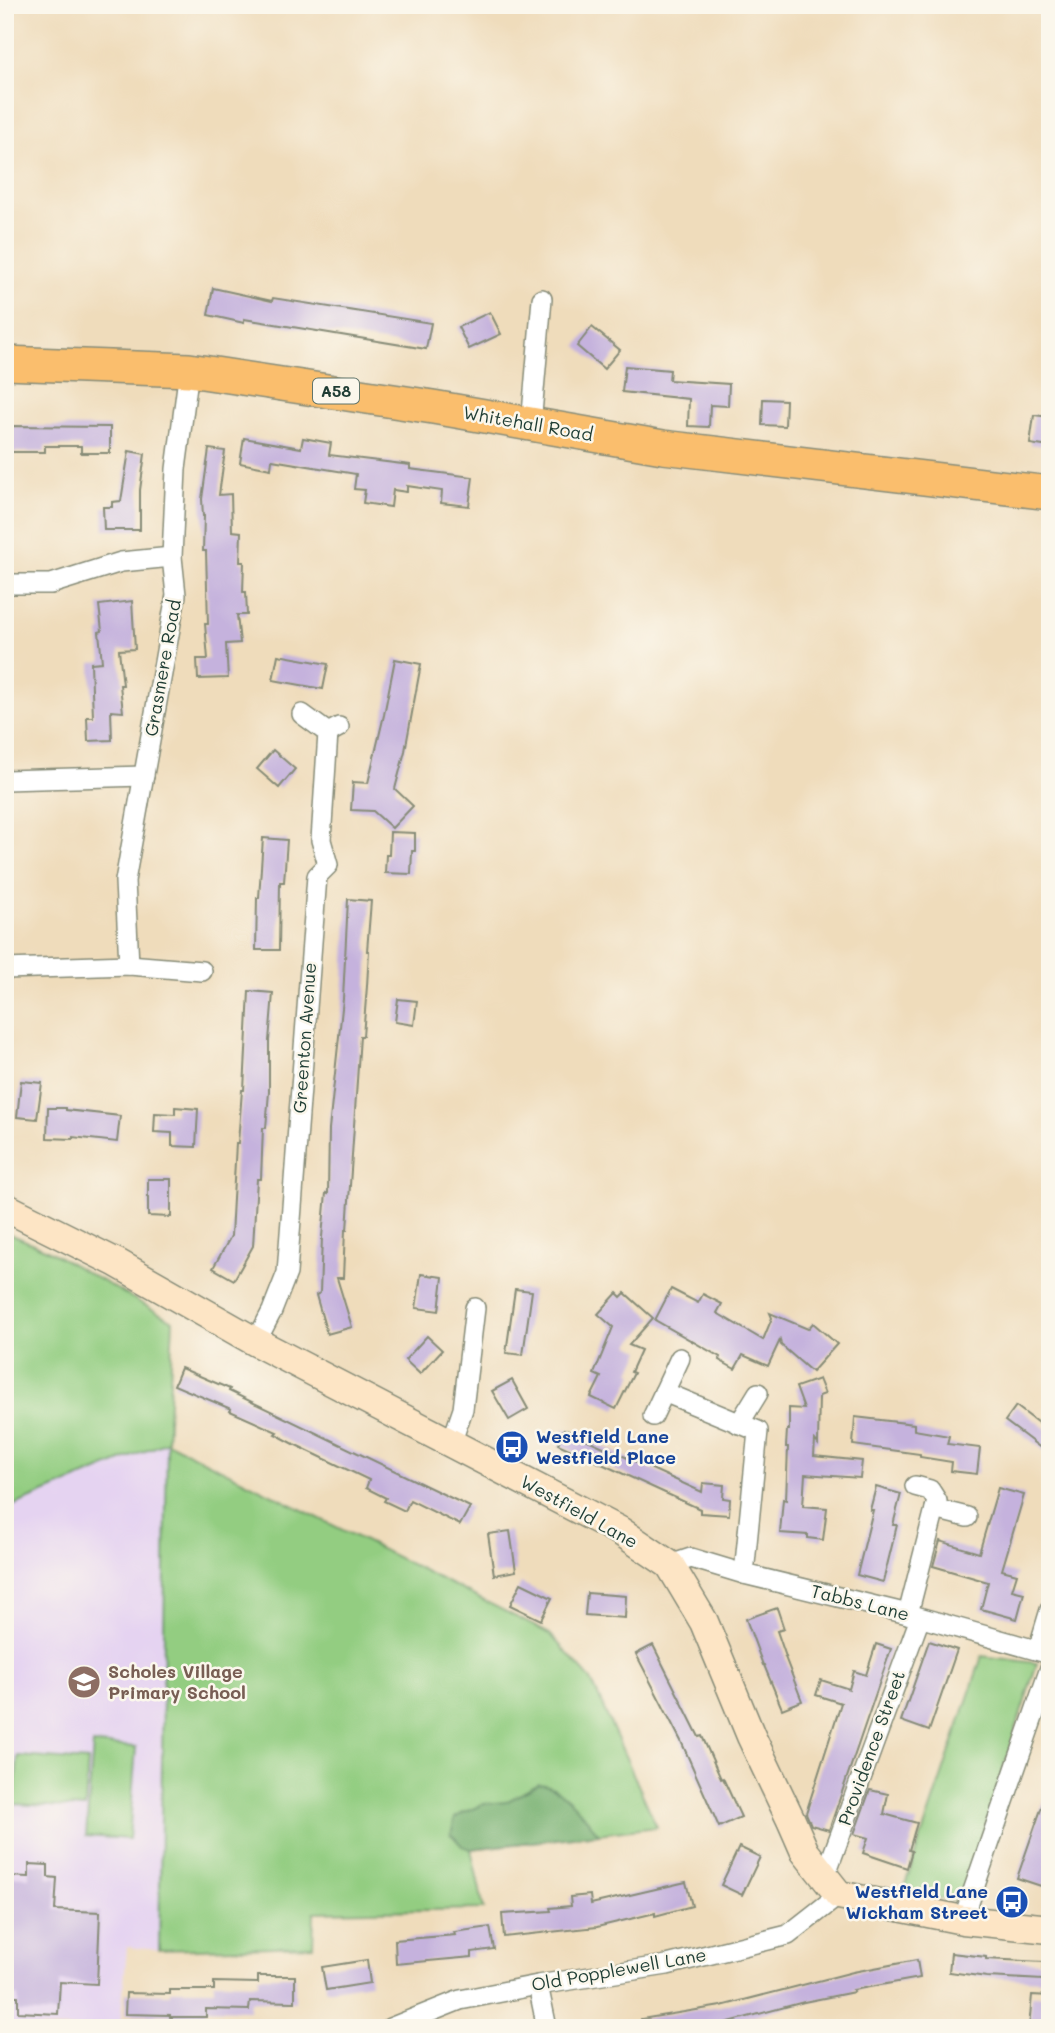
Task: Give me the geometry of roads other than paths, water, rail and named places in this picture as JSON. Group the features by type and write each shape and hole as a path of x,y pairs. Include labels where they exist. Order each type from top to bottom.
{"highway":[{"name":"Whitehall Road","path":"5,363 189,370 341,392 663,447 1050,493"}],"main road":[{"name":"Westfield Lane","path":"5,1207 117,1263 256,1342 620,1531 670,1565 704,1622 751,1736 805,1852 832,1887"},
{"path":"832,1887 963,1920 1050,1929"}],"street":[{"path":"531,425 542,299"},
{"name":"Grasmere Road","path":"129,965 125,881 176,595 172,557 176,469 189,370"},
{"path":"5,584 51,584 121,562 172,557"},
{"name":"Greenton Avenue","path":"256,1342 287,1273 317,876 328,865 321,840 334,730 302,715"},
{"path":"5,779 144,776"},
{"path":"5,969 129,965 202,971"},
{"path":"451,1444 463,1409 475,1308"},
{"path":"653,1416 680,1358"},
{"path":"664,1392 758,1431 744,1574"},
{"path":"739,1424 758,1394"},
{"path":"915,1486 930,1490 936,1505 967,1517"},
{"name":"Providence Street","path":"832,1887 914,1616 936,1505"},
{"name":"Tabbs Lane","path":"670,1565 691,1558 1044,1652"},
{"path":"1044,1652 1050,1610"},
{"path":"963,1920 1050,1668"},
{"name":"Old Popplewell Lane","path":"390,2028 460,2000 667,1965 788,1935 832,1887"},
{"path":"538,1985 547,2028"}],"place":[{"name":"Westfield Lane Westfield Place","path":"512,1447"},
{"name":"Scholes Village Primary School","path":"84,1682"},
{"name":"Westfield Lane Wickham Street","path":"1012,1902"}]}
